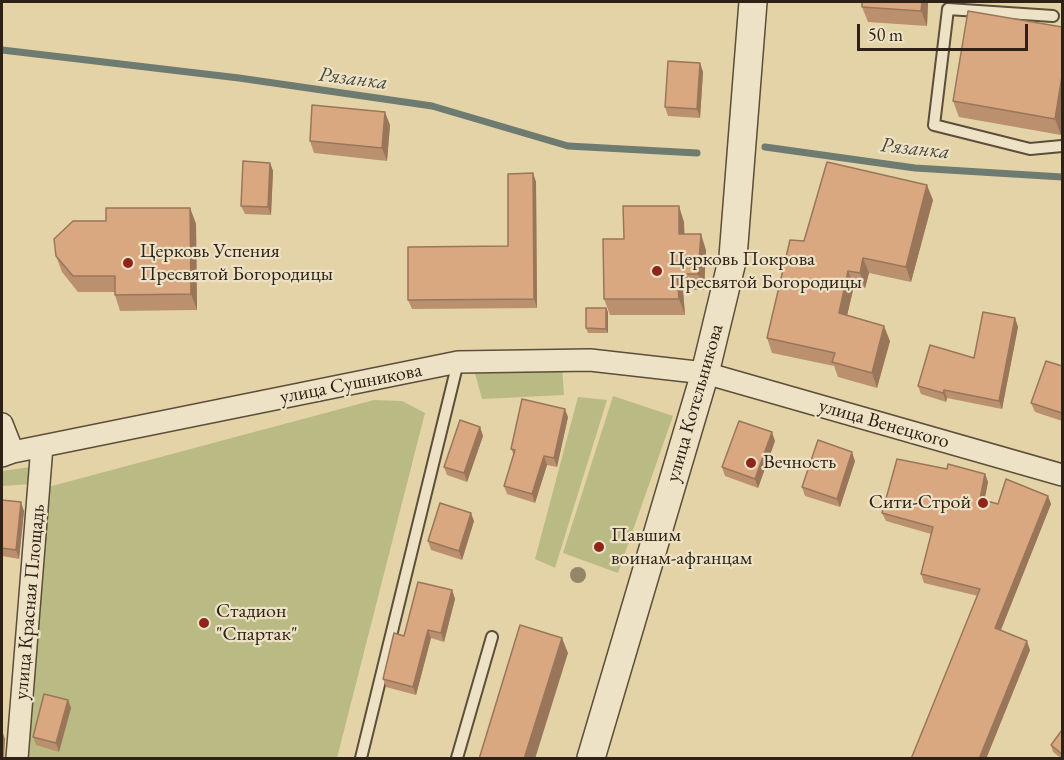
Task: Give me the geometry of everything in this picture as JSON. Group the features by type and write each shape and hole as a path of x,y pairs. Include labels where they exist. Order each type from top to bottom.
{"street":[{"name":"улица Котельникова","path":"591,759 705,373 733,258 753,2"},
{"name":"улица Сушникова","path":"8,454 458,362 590,360 705,373"},
{"name":"улица Венецкого","path":"705,373 1062,475"},
{"path":"2,424 8,454"},
{"name":"улица Красная Площадь","path":"17,759 42,446"}],"lane":[{"path":"1053,16 948,9 934,125 1030,149 1062,146"},
{"path":"361,759 458,362"},
{"path":"458,759 492,637"}],"green space":[{"path":"562,366 564,395 482,399 474,370"},
{"path":"613,396 673,416 618,573 563,553"},
{"path":"578,397 607,400 555,568 535,559"},
{"name":"Стадион \"Спартак\"","path":"374,400 402,401 425,413 337,758 26,758 48,487"},
{"path":"30,467 33,484 2,486 2,471"}],"building":[{"path":"862,2 922,2 921,11 862,7"},
{"path":"968,11 1062,27 1062,76 1055,119 953,101"},
{"path":"668,61 700,63 697,109 665,107"},
{"path":"312,105 385,112 382,148 310,141"},
{"path":"243,161 270,163 268,207 241,206"},
{"path":"827,162 927,185 906,267 863,258 860,273 848,271 839,313 884,326 872,373 832,362 835,353 767,338 790,240 804,241"},
{"path":"533,173 534,299 408,300 408,247 508,246 508,174"},
{"name":"Церковь Покрова Пресвятой Богородицы","path":"623,206 679,206 679,234 701,234 698,274 677,274 679,299 604,299 603,239 624,239"},
{"name":"Церковь Успения Пресвятой Богородицы","path":"106,208 190,208 191,294 115,295 115,276 73,276 56,256 54,239 73,221 106,221"},
{"path":"586,308 606,308 606,329 586,328"},
{"path":"983,312 1015,318 999,401 944,390 943,393 918,386 930,345 974,358"},
{"path":"1046,361 1062,366 1062,413 1031,403"},
{"path":"522,399 565,409 554,458 544,456 532,494 504,486 515,450 511,449"},
{"path":"460,420 480,427 464,473 444,467"},
{"path":"739,421 772,432 755,479 722,467"},
{"path":"818,440 852,452 837,499 802,487"},
{"path":"897,459 947,469 948,464 985,474 980,499 998,504 1006,479 1048,496 995,628 1027,641 979,759 911,759 980,589 921,574 933,527 882,513"},
{"path":"2,500 21,502 16,550 2,548"},
{"path":"440,503 471,513 459,551 428,541"},
{"path":"418,582 452,590 441,633 428,630 413,687 383,679 394,633 404,636"},
{"path":"520,625 562,638 524,759 479,759"},
{"path":"44,694 68,700 56,743 33,737"},
{"path":"1062,730 1062,754 1051,745"}],"waterway":[{"name":"Рязанка","path":"2,50 239,78 432,106 568,146 697,153"},
{"name":"Рязанка","path":"765,147 915,168 1062,177"}],"place":[{"name":"Церковь Успения Пресвятой Богородицы","path":"128,263"},
{"name":"Церковь Покрова Пресвятой Богородицы","path":"657,271"},
{"name":"Вечность","path":"751,463"},
{"name":"Сити-Строй","path":"983,503"},
{"name":"Павшим воинам-афганцам","path":"599,547"},
{"name":"Стадион \"Спартак\"","path":"204,623"}]}
